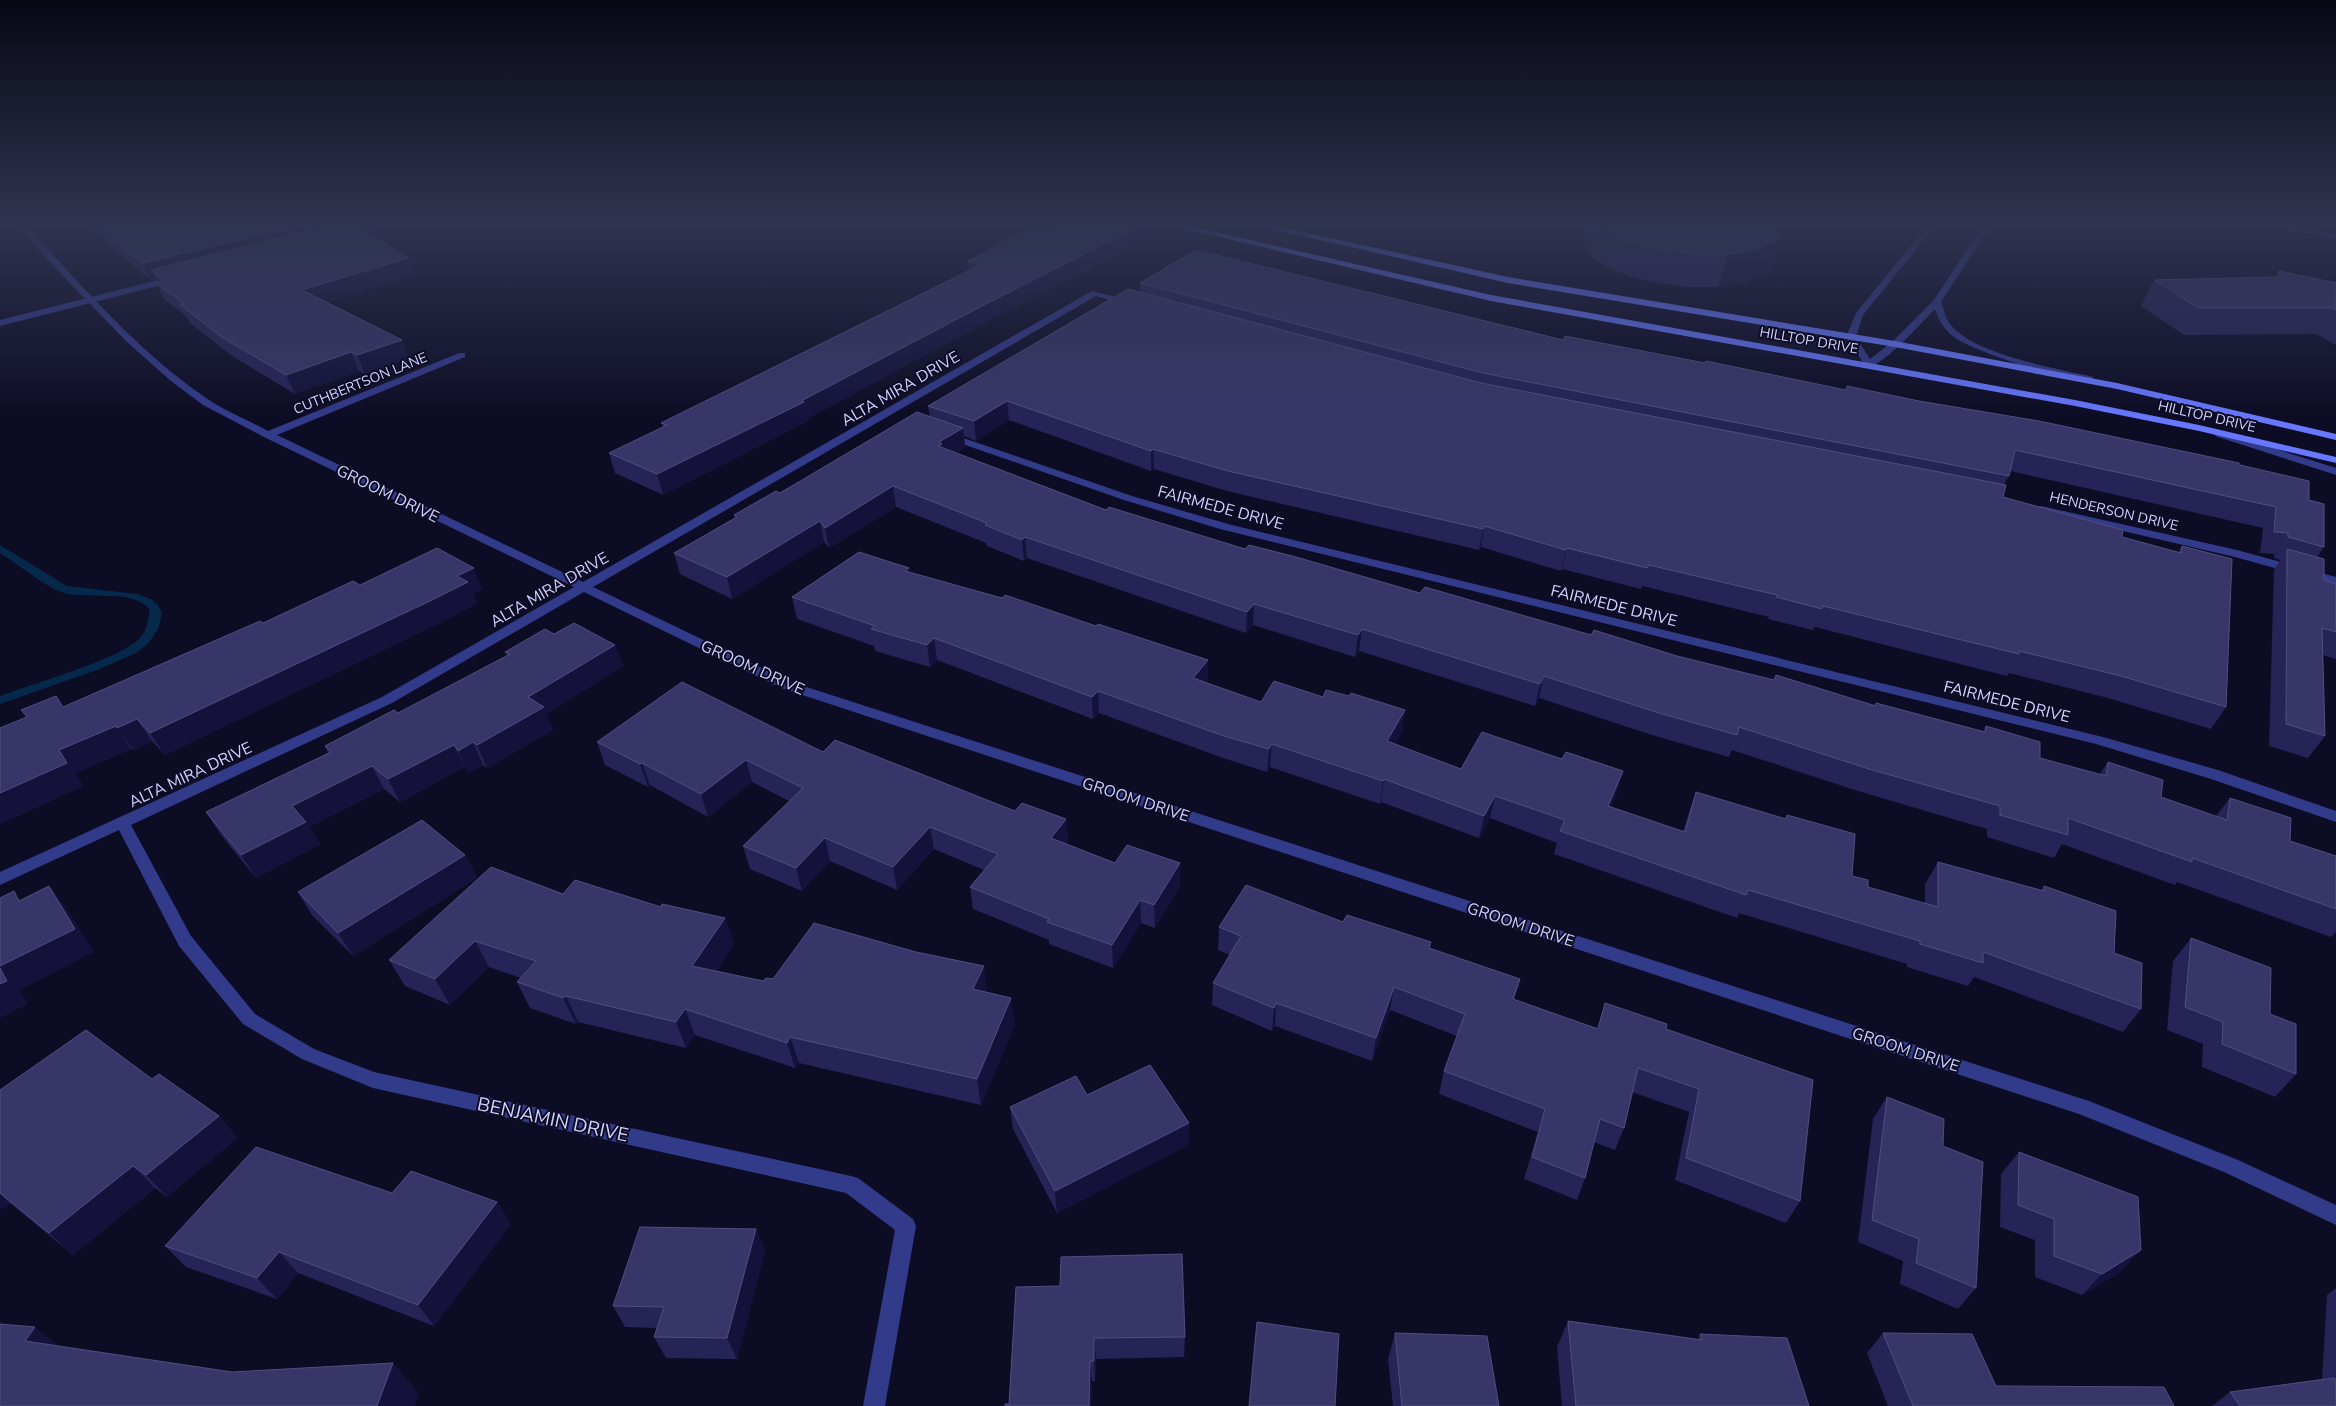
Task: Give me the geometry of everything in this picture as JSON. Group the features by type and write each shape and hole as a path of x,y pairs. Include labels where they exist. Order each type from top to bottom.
{"main road":[{"name":"HILLTOP DRIVE","path":"1446,288 1491,298 1869,365 2199,428 2336,460"},
{"name":"HILLTOP DRIVE","path":"1554,288 1895,344 2117,386 2336,437"}],"street":[{"name":"GROOM DRIVE","path":"80,288 154,362 199,398 268,435 786,685 2082,1107 2231,1166 2336,1215"},
{"path":"0,323 141,288"},
{"path":"1881,288 1859,315 1851,337 1869,365 1895,344 1938,302 1947,288"},
{"name":"ALTA MIRA DRIVE","path":"0,879 387,700 1095,293 1143,306"},
{"path":"1938,302 1941,316 1948,328 1983,349 2117,386"},
{"name":"CUTHBERTSON LANE","path":"268,435 462,355"},
{"path":"887,414 905,421"},
{"path":"2199,428 2336,472"},
{"name":"FAIRMEDE DRIVE","path":"933,431 1128,498 1224,527 2098,740 2213,774 2336,817"},
{"name":"HENDERSON DRIVE","path":"2032,507 2237,554 2336,581"},
{"name":"BENJAMIN DRIVE","path":"123,823 185,941 248,1019 308,1054 373,1080 851,1184 906,1226 874,1406"}],"building":[{"path":"162,288 310,288 302,290 402,340 357,355 351,352 286,375 223,338 180,305 184,304"},
{"path":"934,288 1018,288 801,401 804,402 657,474 609,453 667,425 661,423"},
{"path":"1158,288 1349,288 1563,340 1565,336 1705,363 1706,361 1846,390 1847,386 1919,401 2039,421 2239,463 2240,465 2309,481 2309,500 2324,504 2324,547 2288,537 2288,533 2274,532 2276,507 2015,450 2009,476 1483,373"},
{"path":"2166,288 2336,288 2336,310 2332,308 2198,308"},
{"path":"1128,289 1481,383 2006,485 2003,497 2123,530 2122,537 2181,553 2182,546 2232,559 2226,707 2121,676 2019,651 2019,654 1823,606 1822,609 1776,597 1777,595 1649,565 1647,568 1567,548 1566,550 1484,526 1483,529 1228,471 1153,449 1151,451 1007,401 974,421 928,406"},
{"path":"917,412 963,428 939,442 942,444 938,446 1106,510 1109,507 1245,549 1249,545 1420,593 1425,587 1591,635 1594,630 1677,656 1774,680 1776,675 1876,706 1876,703 1985,732 1986,726 2040,742 2040,758 2106,776 2108,762 2163,780 2161,797 2227,820 2230,798 2291,818 2290,841 2336,856 2336,909 2192,858 2192,862 2068,818 2068,835 2000,815 2000,806 1869,769 1739,727 1737,735 1659,713 1544,676 1540,684 1362,629 1358,635 1254,604 1247,612 1025,537 1022,540 985,525 987,523 893,486 825,528 820,521 727,577 674,553 737,517 734,515 776,491 780,493"},
{"path":"437,548 474,568 457,576 468,582 150,733 137,719 59,750 67,763 0,793 0,728 27,717 21,710 56,696 63,707 260,621 263,623 353,581 360,585"},
{"path":"2287,549 2324,559 2324,580 2336,584 2336,632 2322,628 2325,736 2286,724"},
{"path":"859,552 909,568 905,571 1002,598 1005,595 1096,626 1098,624 1208,660 1193,678 1261,702 1274,681 1323,697 1326,690 1349,696 1351,693 1405,710 1387,741 1461,769 1482,732 1562,759 1566,752 1623,771 1608,806 1685,832 1696,792 1786,819 1787,815 1855,834 1852,876 1868,880 1868,887 1938,907 1938,862 2044,891 2044,886 2116,911 2114,953 2142,963 2141,1009 1983,952 1983,963 1920,944 1920,941 1748,890 1746,895 1560,831 1565,820 1495,796 1484,816 1384,779 1383,781 1272,744 1269,749 1224,736 1098,691 1092,697 934,638 927,645 871,629 875,626 792,597"},
{"path":"574,623 615,645 528,697 544,707 477,745 473,742 458,751 454,745 388,779 372,766 292,806 306,822 241,855 206,812 331,752 325,746 394,710 398,713 510,654 505,652 545,629 554,634"},
{"path":"682,682 823,752 835,740 1015,811 1022,803 1066,819 1051,838 1115,863 1127,845 1180,863 1154,905 1140,900 1112,945 1047,922 1049,919 970,887 998,854 930,827 893,867 825,838 796,868 743,846 803,788 746,760 701,794 597,742"},
{"path":"422,820 465,855 338,933 298,892"},
{"path":"491,867 563,894 575,880 661,907 662,904 725,918 692,966 763,981 766,978 773,979 814,923 916,952 984,966 973,989 1011,998 977,1079 790,1037 787,1043 685,1009 676,1022 566,996 563,998 517,982 536,961 475,941 435,979 389,960"},
{"path":"1246,885 1343,922 1347,915 1431,942 1429,948 1520,979 1513,999 1598,1029 1605,1003 1667,1024 1666,1029 1813,1080 1800,1201 1686,1158 1699,1089 1638,1068 1624,1128 1600,1119 1585,1178 1532,1157 1545,1109 1444,1071 1465,1014 1394,987 1376,1038 1276,1003 1274,1008 1213,983 1241,936 1219,927"},
{"path":"49,886 75,929 0,966 0,898 14,891 19,901"},
{"path":"2191,938 2271,968 2270,1014 2296,1024 2296,1074 2222,1044 2223,1022 2185,1007"},
{"path":"0,968 7,981 0,984"},
{"path":"86,1030 152,1079 159,1074 219,1116 146,1175 133,1166 49,1233 0,1193 0,1090"},
{"path":"1150,1065 1189,1123 1055,1191 1010,1107 1076,1076 1087,1095"},
{"path":"1887,1097 1944,1119 1943,1146 1983,1162 1976,1288 1916,1263 1919,1239 1872,1220"},
{"path":"256,1147 392,1193 411,1171 497,1202 418,1305 279,1252 257,1278 165,1246"},
{"path":"2019,1152 2138,1197 2141,1250 2102,1274 2054,1256 2054,1219 2018,1205"},
{"path":"640,1227 756,1229 727,1338 654,1337 664,1307 613,1306"},
{"path":"1182,1254 1185,1337 1094,1338 1094,1361 1090,1361 1089,1406 1005,1406 1005,1404 1009,1404 1016,1287 1060,1286 1061,1257"},
{"path":"1568,1321 1702,1340 1700,1334 1787,1338 1809,1406 1576,1406"},
{"path":"1257,1322 1339,1334 1335,1406 1249,1406"},
{"path":"0,1324 35,1327 25,1341 232,1372 393,1363 377,1406 0,1406"},
{"path":"1395,1333 1487,1336 1499,1406 1402,1406"},
{"path":"1883,1333 1972,1334 1996,1386 2164,1387 2174,1406 1913,1406"},
{"path":"2334,1378 2336,1380 2336,1406 2240,1406 2230,1392"}],"waterway":[{"path":"0,548 64,589 133,596 147,601 154,607 156,613 152,629 144,641 132,650 93,667 0,700"}]}
